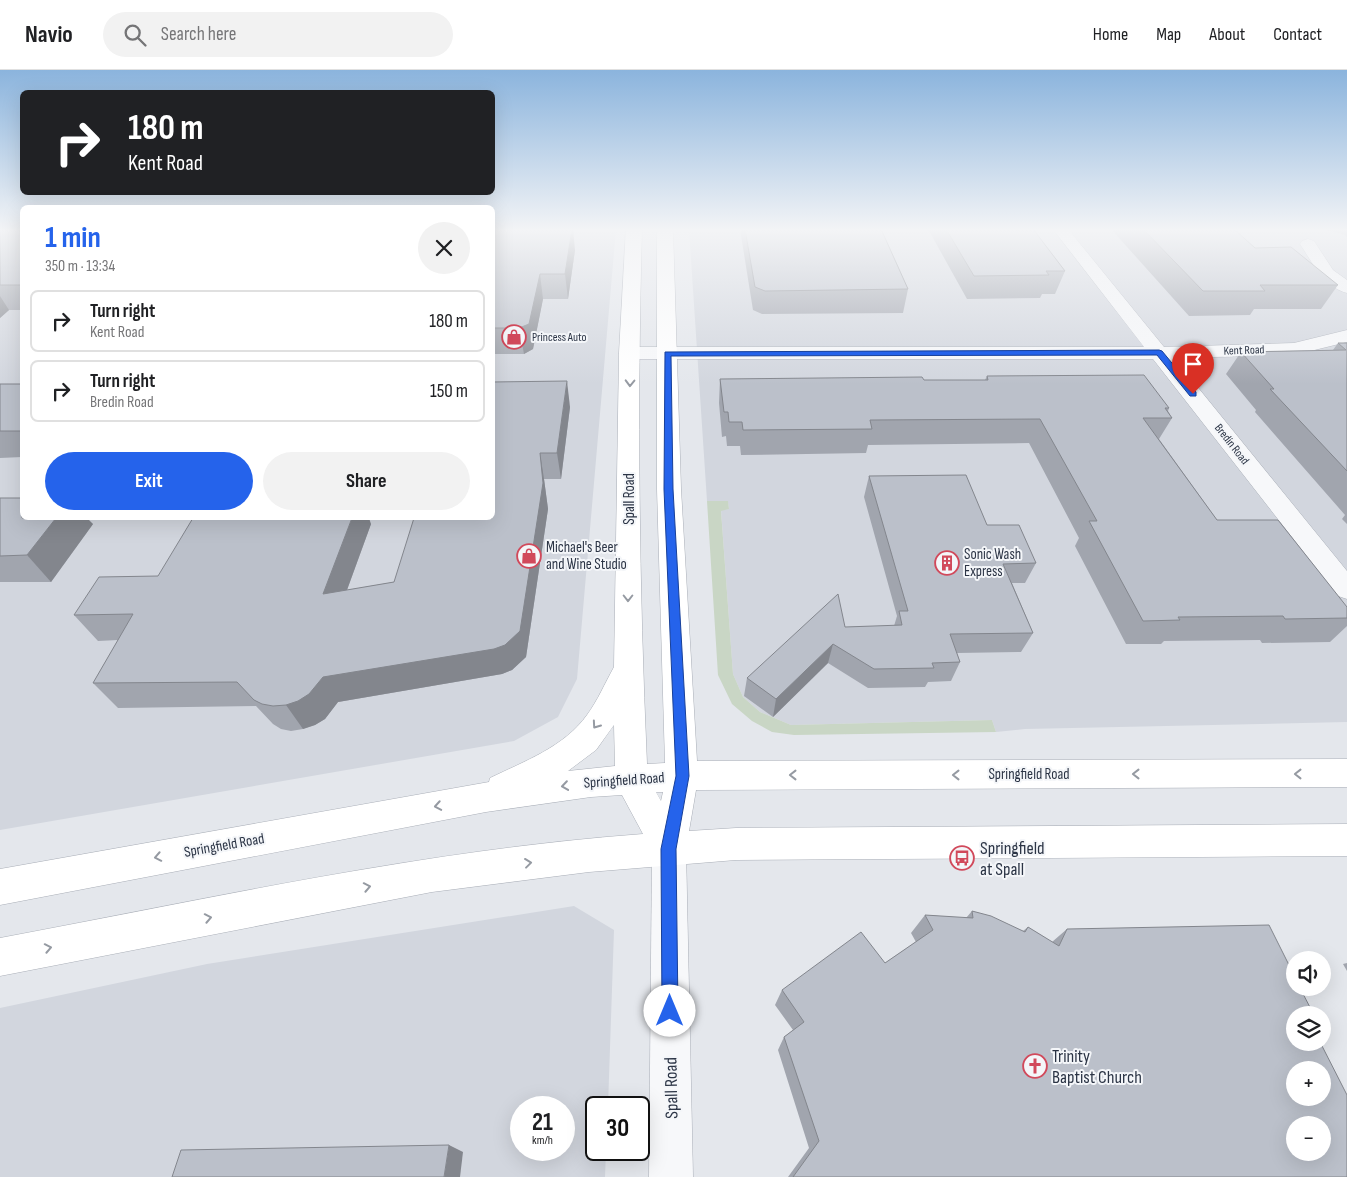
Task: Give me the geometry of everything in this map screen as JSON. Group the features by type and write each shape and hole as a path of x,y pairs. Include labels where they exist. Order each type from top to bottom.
{"main road":[{"name":"Spall Road","path":"632,281 629,353 628,668 631,779 668,849"},
{"name":"Spall Road","path":"666,281 668,489 682,776 668,849"},
{"path":"486,797 571,752 586,740 614,699 628,668"},
{"name":"Springfield Road","path":"0,887 486,797 591,782 682,776 1347,773"},
{"path":"0,957 432,875 589,855 736,844 1347,840"}],"street":[{"name":"Bredin Road","path":"1102,281 1347,589"},
{"name":"Kent Road","path":"629,353 1159,352 1294,348 1347,336"},
{"name":"Spall Road","path":"668,849 672,1177"}],"shaded area":[{"path":"0,281 20,281 20,520 495,520 495,281 612,281 577,679 558,717 514,741 0,830"},
{"path":"692,281 1347,281 1347,722 1025,729 996,732 992,720 791,725 760,712 743,697 733,674 721,510 729,509 728,502 707,501"},
{"path":"574,906 614,930 608,1096 585,1096 585,1161 606,1161 605,1177 0,1177 0,1008 207,964"}],"green space":[{"path":"707,501 728,501 729,509 721,511 733,674 743,697 760,712 791,725 992,720 996,732 794,735 772,732 752,721 732,704 718,675"}],"building":[{"path":"0,281 20,281 20,285 0,285"},
{"path":"495,281 539,281 529,324 519,328 495,328"},
{"path":"754,281 904,281 908,289 765,291 755,287"},
{"path":"1193,281 1333,281 1338,285 1260,285 1265,291 1203,291"},
{"path":"1338,343 1347,343 1347,471 1270,389 1274,389 1241,352 1346,350"},
{"path":"1144,375 1169,408 1165,408 1172,418 1143,418 1217,520 1278,520 1347,607 1347,618 1285,619 1283,616 1178,617 1180,620 1143,621 1089,521 1097,521 1040,419 870,420 872,429 743,430 742,422 729,422 728,412 724,412 720,379 922,377 924,380 988,380 987,376"},
{"path":"567,381 557,453 540,453 543,483 520,631 505,645 494,649 323,677 309,694 298,701 286,705 273,706 262,704 254,700 237,682 93,683 133,614 74,615 99,577 158,576 192,520 351,520 323,594 394,582 413,520 495,520 495,382"},
{"path":"0,384 20,384 20,431 0,431"},
{"path":"966,475 987,525 1019,525 1036,563 1003,564 1033,633 950,634 960,662 932,663 934,668 874,669 833,644 776,699 747,678 838,594 845,627 902,625 899,611 908,611 869,476"},
{"path":"0,498 20,498 20,520 54,520 27,555 0,556"},
{"name":"Trinity Baptist Church","path":"972,911 991,916 1025,932 1028,927 1059,946 1067,929 1269,925 1286,959 1286,996 1304,996 1309,1006 1286,1006 1286,1051 1325,1051 1330,1061 1286,1061 1286,1106 1331,1106 1331,1064 1347,1095 1347,1177 793,1177 819,1141 784,1037 804,1022 782,990 861,932 885,963 933,930 925,915 973,918"},
{"path":"449,1145 444,1177 172,1177 181,1150"}],"place":[{"name":"Princess Auto","path":"514,337"},
{"name":"Michael's Beer and Wine Studio","path":"529,556"},
{"name":"Sonic Wash Express","path":"947,563"},
{"name":"Springfield at Spall","path":"962,858"},
{"name":"Trinity Baptist Church","path":"1035,1066"}],"route":[{"path":"670,1011 668,849 682,776 668,489 668,354 1159,352 1193,394"}]}
